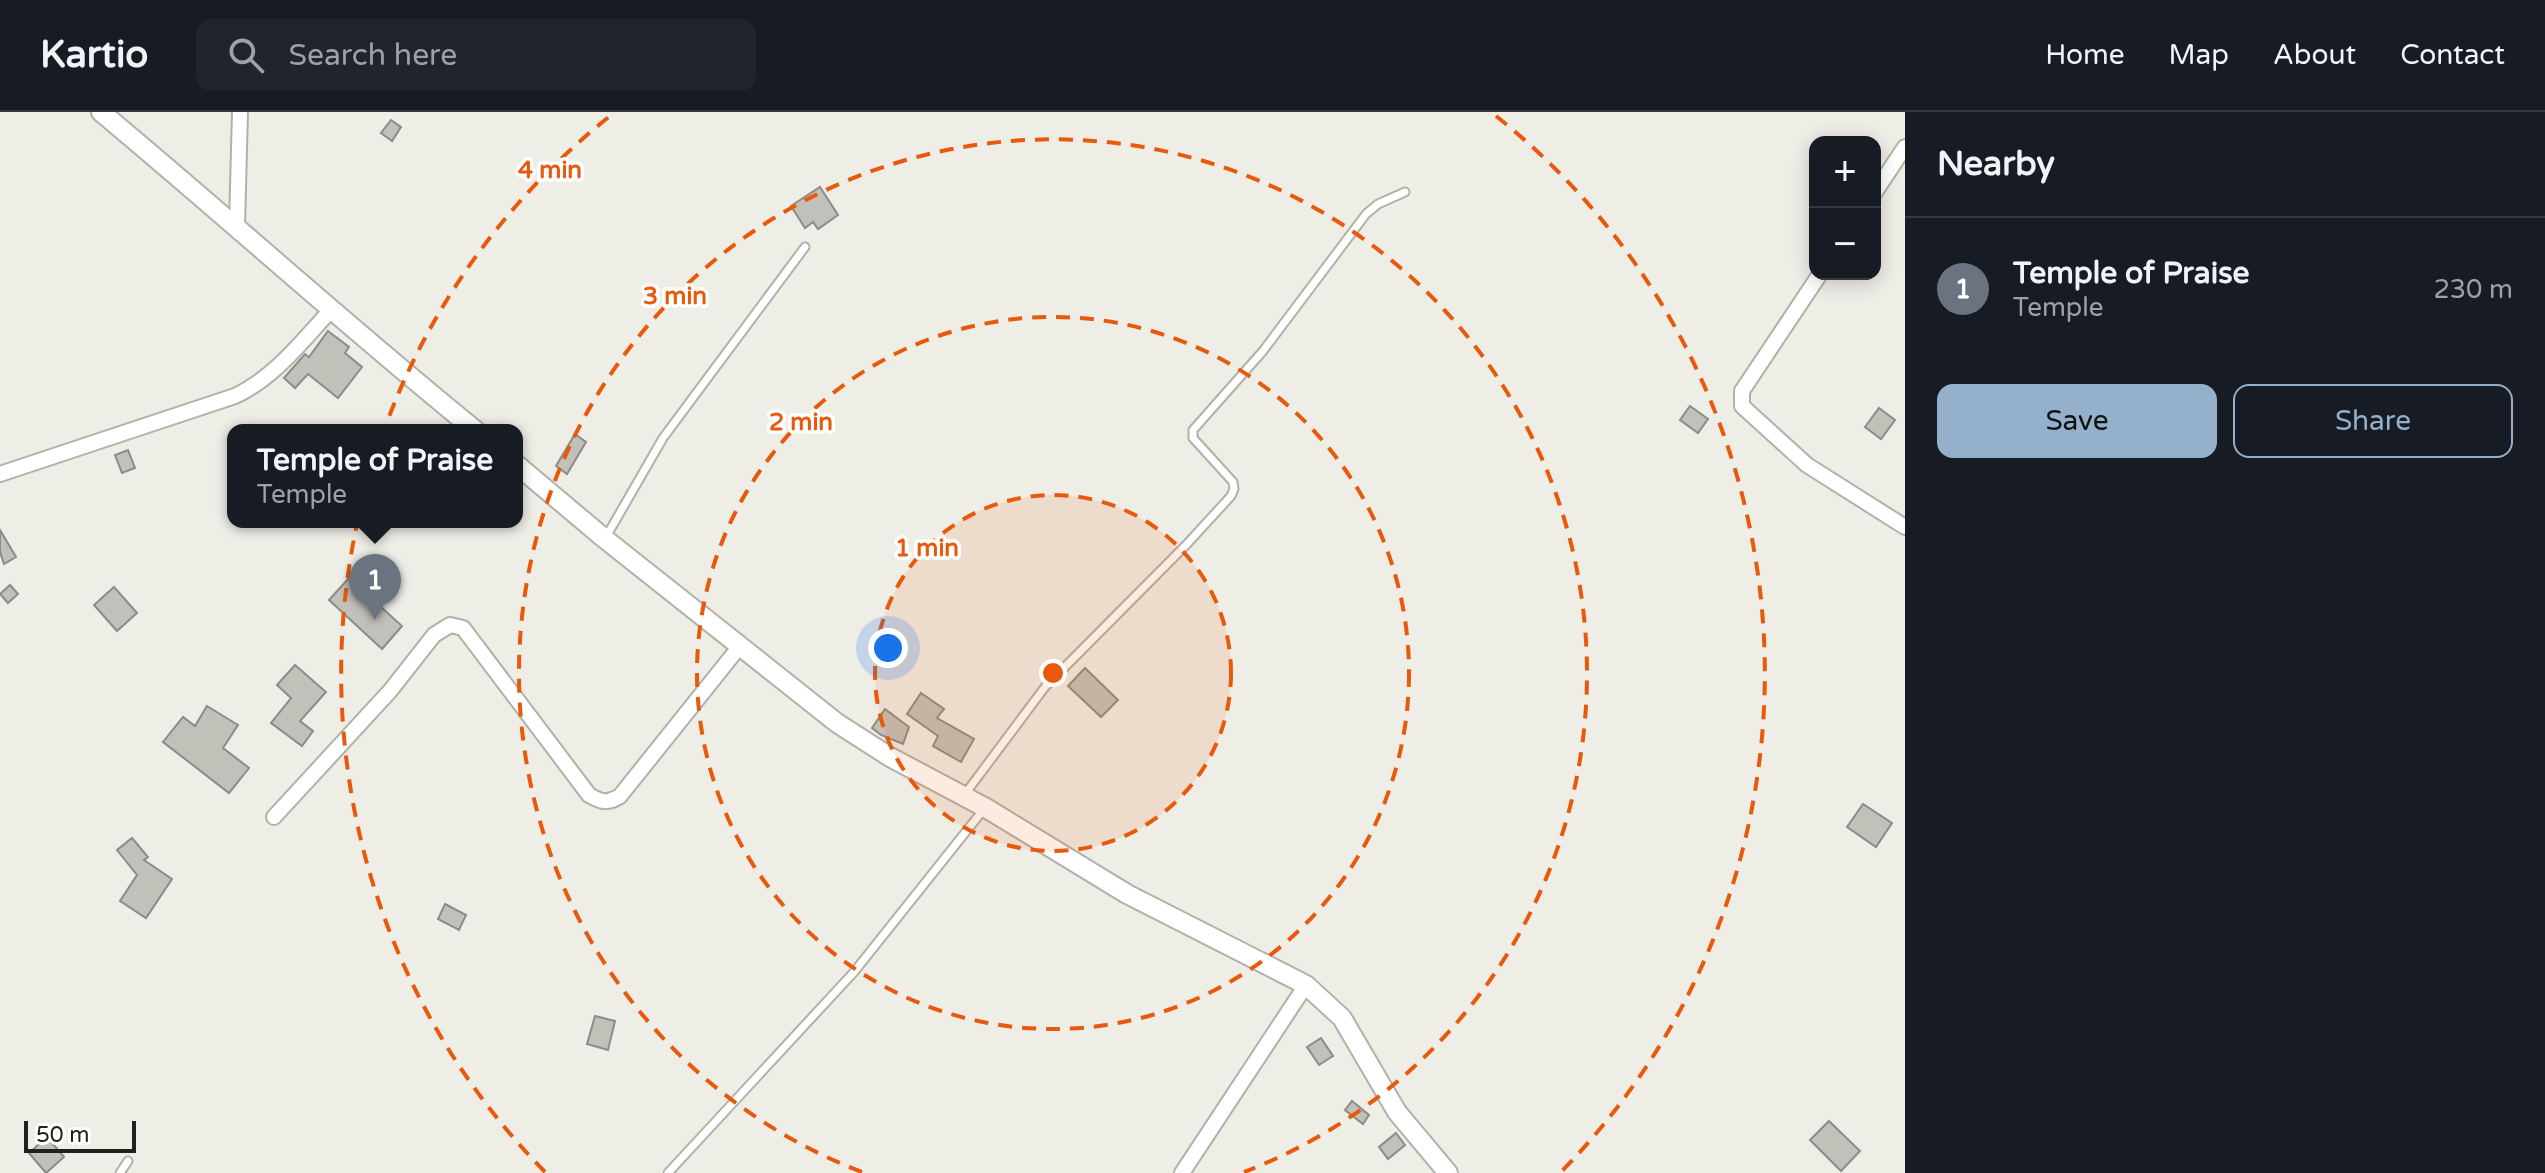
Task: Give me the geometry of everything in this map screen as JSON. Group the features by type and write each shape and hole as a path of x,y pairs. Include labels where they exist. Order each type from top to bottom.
{"street":[{"path":"101,112 468,424"},
{"path":"237,225 240,112"},
{"path":"1881,183 1905,147"},
{"path":"1816,280 1742,391 1742,406 1807,465 1905,527"},
{"path":"0,474 235,396 253,387 272,371 331,310"},
{"path":"523,470 837,723 890,757 986,808 1127,894 1306,985 1342,1018 1397,1112 1448,1173"},
{"path":"274,817 390,691 434,635 450,625 463,628 589,795 601,802 611,802 620,796 740,646"},
{"path":"1182,1173 1306,985"}],"lane":[{"path":"964,796 1045,687 1231,496 1233,482 1193,438 1193,430 1263,351 1366,214 1378,204 1405,192"},
{"path":"605,539 663,438 805,247"},
{"path":"668,1173 854,972 986,808"},
{"path":"120,1173 128,1161"}],"building":[{"path":"391,120 401,127 392,141 381,133"},
{"path":"820,187 838,215 818,229 813,222 805,228 791,206"},
{"path":"328,331 349,347 345,353 362,367 338,398 308,374 295,388 284,378 305,354 309,357"},
{"path":"1690,406 1708,419 1698,433 1680,420"},
{"path":"1879,408 1895,420 1881,439 1865,427"},
{"path":"575,434 586,442 567,474 556,466"},
{"path":"128,450 135,468 122,473 115,455"},
{"path":"0,530 16,557 4,564 0,552"},
{"path":"349,578 402,626 382,649 329,600"},
{"path":"10,585 18,594 8,603 0,594"},
{"path":"114,587 137,613 117,631 94,605"},
{"path":"295,665 326,692 300,721 313,731 302,746 271,723 291,698 277,685"},
{"path":"1085,668 1118,700 1101,717 1068,686"},
{"path":"921,693 944,709 937,718 974,739 961,762 933,746 938,736 907,714"},
{"path":"207,706 238,725 223,748 249,768 229,793 163,742 183,717 195,726"},
{"path":"885,709 909,727 903,744 872,728"},
{"path":"1863,804 1892,823 1876,847 1847,827"},
{"path":"132,838 148,857 144,860 172,879 146,918 120,901 137,875 117,850"},
{"path":"445,904 466,915 459,930 438,919"},
{"path":"595,1016 615,1021 608,1050 587,1044"},
{"path":"1321,1038 1333,1056 1319,1065 1307,1047"},
{"path":"1352,1101 1369,1115 1363,1124 1345,1110"},
{"path":"1829,1121 1860,1151 1841,1171 1810,1140"},
{"path":"1396,1133 1405,1145 1388,1159 1379,1147"},
{"path":"47,1137 64,1157 46,1173 29,1153"}],"place":[{"name":"Temple of Praise","path":"375,620"}]}
